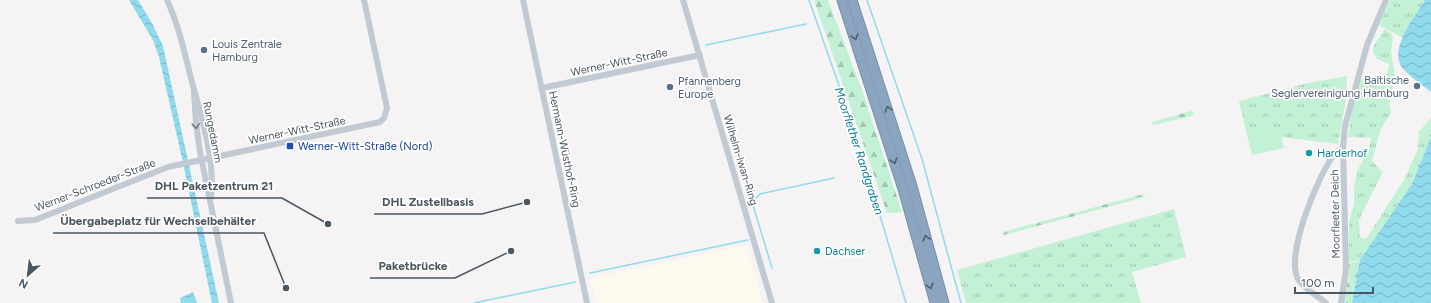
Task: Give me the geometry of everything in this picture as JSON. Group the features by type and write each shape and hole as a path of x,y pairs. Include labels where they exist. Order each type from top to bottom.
{"highway":[{"path":"842,0 903,189 935,303"},
{"path":"852,0 912,186 944,303"}],"street":[{"name":"Rungedamm","path":"167,0 181,37 194,92 201,114 209,158 212,191 211,201"},
{"name":"Werner-Witt-Straße","path":"201,160 376,124 385,116 387,108 364,0"},
{"name":"Hermann-Wüsthof-Ring","path":"523,0 587,303"},
{"name":"Wilhelm-Iwan-Ring","path":"683,0 772,303"},
{"name":"Moorfleeter Deich","path":"1341,303 1346,270 1343,148 1350,106 1367,45 1386,0"},
{"name":"Werner-Witt-Straße","path":"542,88 700,55"},
{"name":"Rungedamm","path":"194,92 201,160 207,191 211,201 231,303"},
{"name":"Moorfleeter Deich","path":"1326,303 1298,279 1295,269 1296,252 1303,221 1321,177 1335,153 1343,148"},
{"name":"Werner-Schroeder-Straße","path":"18,221 35,220 168,167 201,160"}],"shaded area":[{"path":"747,245 763,303 596,303 590,278"}],"green space":[{"path":"814,0 828,0 863,93 902,212 887,213"},
{"path":"1390,0 1425,0 1403,38 1379,25"},
{"path":"1385,29 1393,35 1391,51 1395,77 1389,104 1391,112 1380,131 1372,161 1383,172 1359,221 1360,237 1366,239 1405,178 1418,149 1419,132 1431,118 1431,137 1412,184 1360,260 1349,262 1349,223 1354,204 1354,186 1357,171 1369,149 1371,138 1348,137 1352,108 1359,80 1387,76 1389,64 1377,59 1373,51 1374,45"},
{"path":"1347,76 1345,106 1338,144 1281,137 1279,128 1247,135 1239,101 1308,83"},
{"path":"1191,111 1194,113 1192,116 1154,125 1152,124 1152,122"},
{"path":"1279,127 1284,148 1252,155 1247,135"},
{"path":"1144,194 1145,197 1004,235 1002,234 1003,232"},
{"path":"1174,209 1186,257 1132,272 1141,303 966,303 957,270"},
{"path":"1360,260 1352,303 1343,303 1349,275 1348,264"}],"water":[{"path":"129,0 138,0 152,23 163,46 219,303 212,303 182,158 159,57 153,40"},
{"path":"1425,0 1431,0 1431,92 1404,70 1399,62 1398,53 1404,34"},
{"path":"1431,137 1431,303 1352,303 1360,260 1412,184"},
{"path":"193,292 197,303 181,303 180,298"}],"waterway":[{"name":"Moorflether Randgraben","path":"809,0 854,128 906,303"},
{"path":"867,0 922,159 961,303"},
{"path":"706,45 806,24"},
{"path":"755,199 760,194 834,178"},
{"path":"753,205 772,268"},
{"path":"590,273 748,240"},
{"path":"474,303 575,282"}],"place":[{"name":"Louis Zentrale Hamburg","path":"204,50"},
{"name":"Baltische Seglervereinigung Hamburg","path":"1417,86"},
{"name":"Pfannenberg Europe","path":"670,87"},
{"name":"Werner-Witt-Straße (Nord)","path":"290,146"},
{"name":"Harderhof","path":"1309,153"},
{"name":"DHL Zustellbasis","path":"527,202"},
{"name":"DHL Paketzentrum 21","path":"328,224"},
{"name":"Paketbrücke","path":"511,251"},
{"name":"Dachser","path":"817,251"},
{"name":"Übergabeplatz für Wechselbehälter","path":"286,288"}]}
